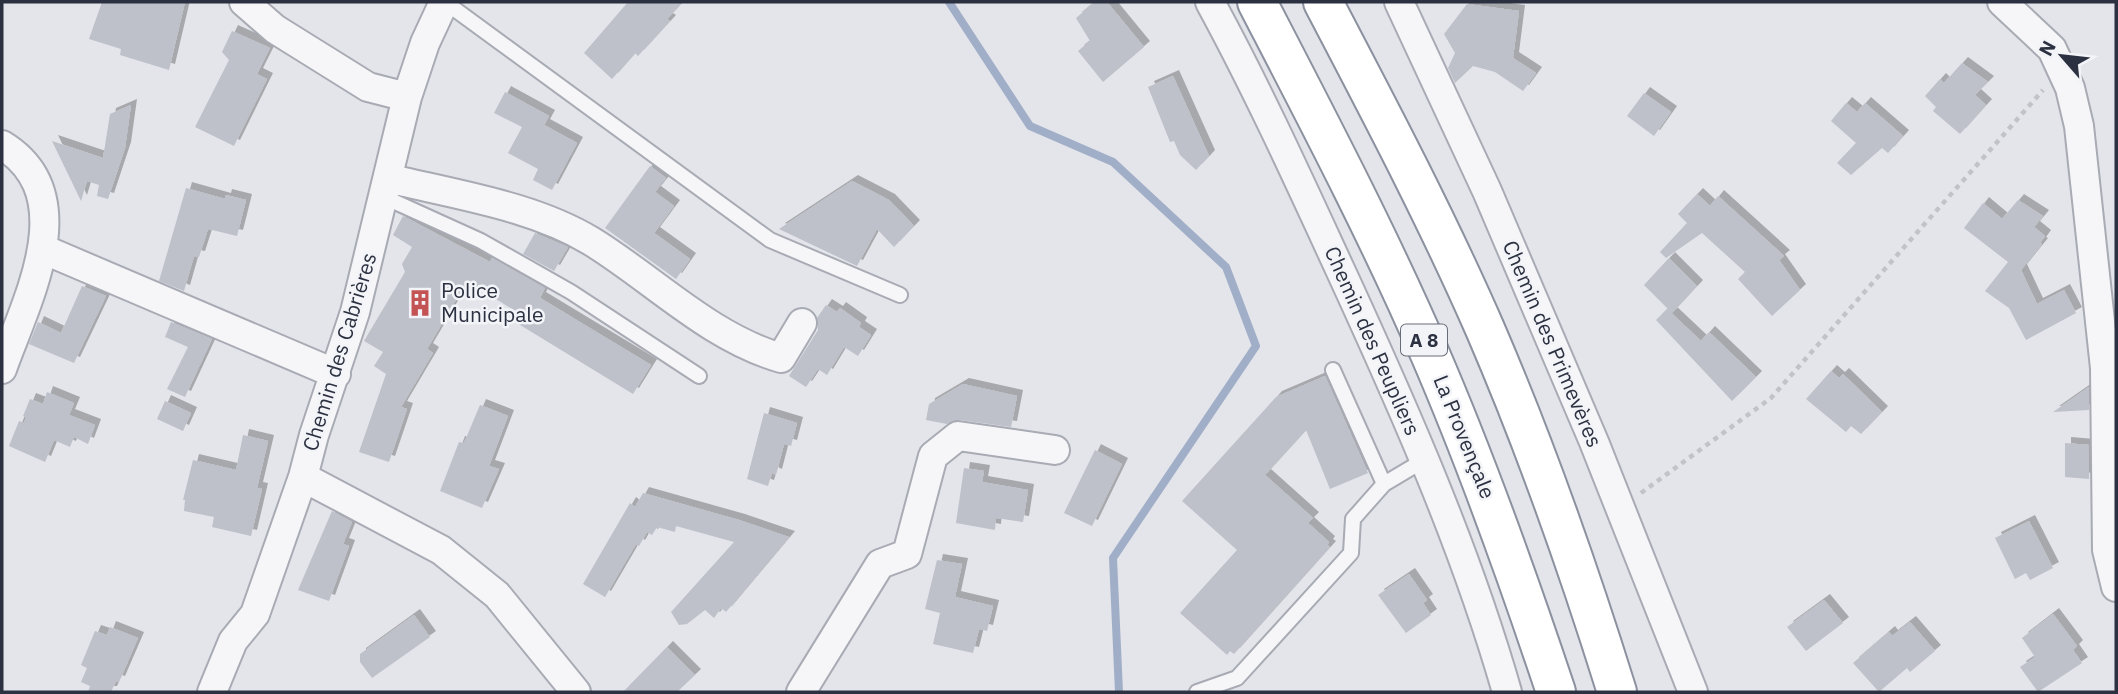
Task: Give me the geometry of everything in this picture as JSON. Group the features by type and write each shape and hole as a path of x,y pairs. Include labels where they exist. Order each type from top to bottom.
{"highway":[{"name":"La Provençale","path":"1257,2 1345,173 1430,354 1507,545 1556,692"},
{"path":"1322,2 1401,150 1485,329 1557,512 1617,692"}],"street":[{"path":"244,2 275,29 368,87 407,97"},
{"name":"Chemin des Cabrières","path":"212,692 233,642 255,614 303,477 314,435 336,374 386,188 407,97 425,43 444,2"},
{"name":"Chemin des Peupliers","path":"1210,2 1256,88 1426,459 1492,642 1507,692"},
{"name":"Chemin des Primevères","path":"1399,2 1487,191 1620,508 1693,692"},
{"path":"2002,2 2052,48 2070,88 2080,126 2102,341 2106,550 2116,587"},
{"path":"2,145 22,158 33,174 43,203 45,250 2,369"},
{"path":"386,188 551,219 592,242 696,315 767,354 781,358 802,323"},
{"path":"45,250 67,257 336,374"},
{"path":"801,692 880,564 907,554 933,456 958,436 1055,450"},
{"path":"303,477 441,550 497,595 576,692"}],"lane":[{"path":"444,2 770,240 900,295"},
{"path":"386,188 571,292 699,376"},
{"path":"1333,370 1384,484"},
{"path":"1197,692 1237,678 1351,553 1353,519 1384,484 1426,459"}],"path":[{"path":"1620,508 1771,398 2061,69"}],"building":[{"path":"102,2 185,2 169,70 120,55 121,49 89,39"},
{"path":"628,2 683,2 667,19 670,21 638,56 635,53 612,79 584,53"},
{"path":"1095,2 1107,2 1144,47 1103,82 1078,51 1090,41 1076,18"},
{"path":"1467,4 1519,11 1513,58 1536,73 1523,91 1495,72 1473,66 1455,83 1448,68 1455,53 1444,34"},
{"path":"232,31 270,48 257,74 267,79 234,146 195,127 229,60 222,52"},
{"path":"1962,63 1988,82 1975,95 1986,105 1960,134 1933,111 1936,107 1925,96 1940,79 1944,83"},
{"path":"1173,76 1209,156 1196,170 1180,155 1174,141 1170,142 1148,87"},
{"path":"505,92 549,116 544,125 577,143 552,190 533,180 538,169 508,153 522,127 494,113"},
{"path":"1644,93 1671,112 1654,136 1627,116"},
{"path":"1846,103 1857,112 1865,103 1903,136 1888,153 1882,148 1851,175 1837,163 1856,143 1831,121"},
{"path":"131,105 125,148 108,199 97,196 99,185 87,181 81,201 52,141 103,158 110,114"},
{"path":"650,166 666,178 655,192 674,206 654,233 690,259 676,279 605,228"},
{"path":"852,181 889,200 914,226 894,247 877,229 857,266 779,229"},
{"path":"186,188 225,199 226,195 246,200 237,236 208,229 199,257 194,256 184,291 159,281"},
{"path":"1697,194 1710,206 1718,196 1784,256 1779,260 1800,290 1772,316 1738,279 1745,272 1702,233 1666,258 1660,252 1687,223 1678,214"},
{"path":"2018,200 2043,216 2034,227 2045,236 2040,243 2042,244 2021,270 2037,304 2064,290 2076,313 2026,340 2009,308 1985,291 2008,262 1964,228 1983,203 2002,219"},
{"name":"Police Municipale","path":"403,216 490,262 492,258 545,288 540,298 651,365 633,394 512,320 517,312 467,281 427,349 433,353 401,407 407,409 389,462 359,452 386,374 374,366 383,352 364,341 405,272 402,264 412,247 393,235"},
{"path":"535,233 568,247 554,271 523,254"},
{"path":"1669,258 1697,286 1672,313 1644,285"},
{"path":"82,286 106,296 74,363 29,344 38,322 61,333"},
{"path":"826,305 837,312 840,308 861,323 859,327 871,335 858,356 844,347 827,375 818,369 806,387 789,376 818,330 817,318"},
{"path":"1667,309 1701,341 1709,332 1756,377 1732,401 1656,320"},
{"path":"171,322 212,339 185,397 167,389 188,347 165,337"},
{"path":"1831,371 1839,378 1843,374 1882,412 1861,434 1851,426 1846,432 1806,399"},
{"path":"1325,376 1368,473 1330,489 1306,430 1265,475 1313,518 1308,523 1329,542 1327,545 1330,547 1234,654 1230,651 1227,655 1180,613 1237,550 1182,501 1276,397"},
{"path":"963,384 1017,396 1011,427 960,420 947,424 926,420 929,404"},
{"path":"2089,387 2089,410 2053,412"},
{"path":"47,392 74,403 69,415 95,425 88,444 74,437 70,447 54,440 45,462 9,446 19,421 24,423 26,417 23,416 30,399 43,404"},
{"path":"165,401 191,413 183,431 157,419"},
{"path":"480,405 508,416 489,466 499,469 482,508 440,491 459,442 464,443"},
{"path":"764,413 797,423 791,446 784,444 776,475 772,473 768,486 747,479"},
{"path":"243,435 268,441 257,488 262,489 251,536 212,527 214,517 184,511 183,500 193,460 236,470"},
{"path":"2065,443 2089,445 2089,479 2065,477"},
{"path":"1095,450 1122,464 1092,526 1064,513"},
{"path":"964,468 984,471 982,482 1028,490 1023,522 996,518 995,530 956,523"},
{"path":"643,493 789,537 726,612 721,608 714,618 705,610 687,624 679,625 671,612 734,542 676,526 675,532 657,527 652,535 647,532 639,546 636,544 605,597 583,584 630,503 635,507"},
{"path":"332,511 352,522 343,544 349,546 329,601 298,590"},
{"path":"2029,521 2053,568 2030,580 2026,573 2015,579 1995,538"},
{"path":"937,560 962,564 955,597 993,606 987,631 979,629 973,653 933,644 940,613 925,609"},
{"path":"1409,574 1427,600 1423,603 1431,615 1406,633 1378,595"},
{"path":"1824,600 1843,623 1806,651 1787,627"},
{"path":"2053,614 2077,646 2073,650 2082,663 2038,692 2020,667 2035,657 2022,638"},
{"path":"414,615 430,637 372,678 360,662 360,654"},
{"path":"1910,622 1935,651 1910,672 1907,668 1879,692 1853,663 1889,632 1892,636"},
{"path":"110,627 138,638 119,682 116,681 111,692 88,692 90,686 81,682 87,668 81,665 95,631 107,635"},
{"path":"667,647 695,675 677,692 623,692"}],"waterway":[{"path":"949,2 1030,126 1113,162 1226,267 1256,346 1113,558 1119,692"}],"place":[{"name":"Police Municipale","path":"420,303"}]}
